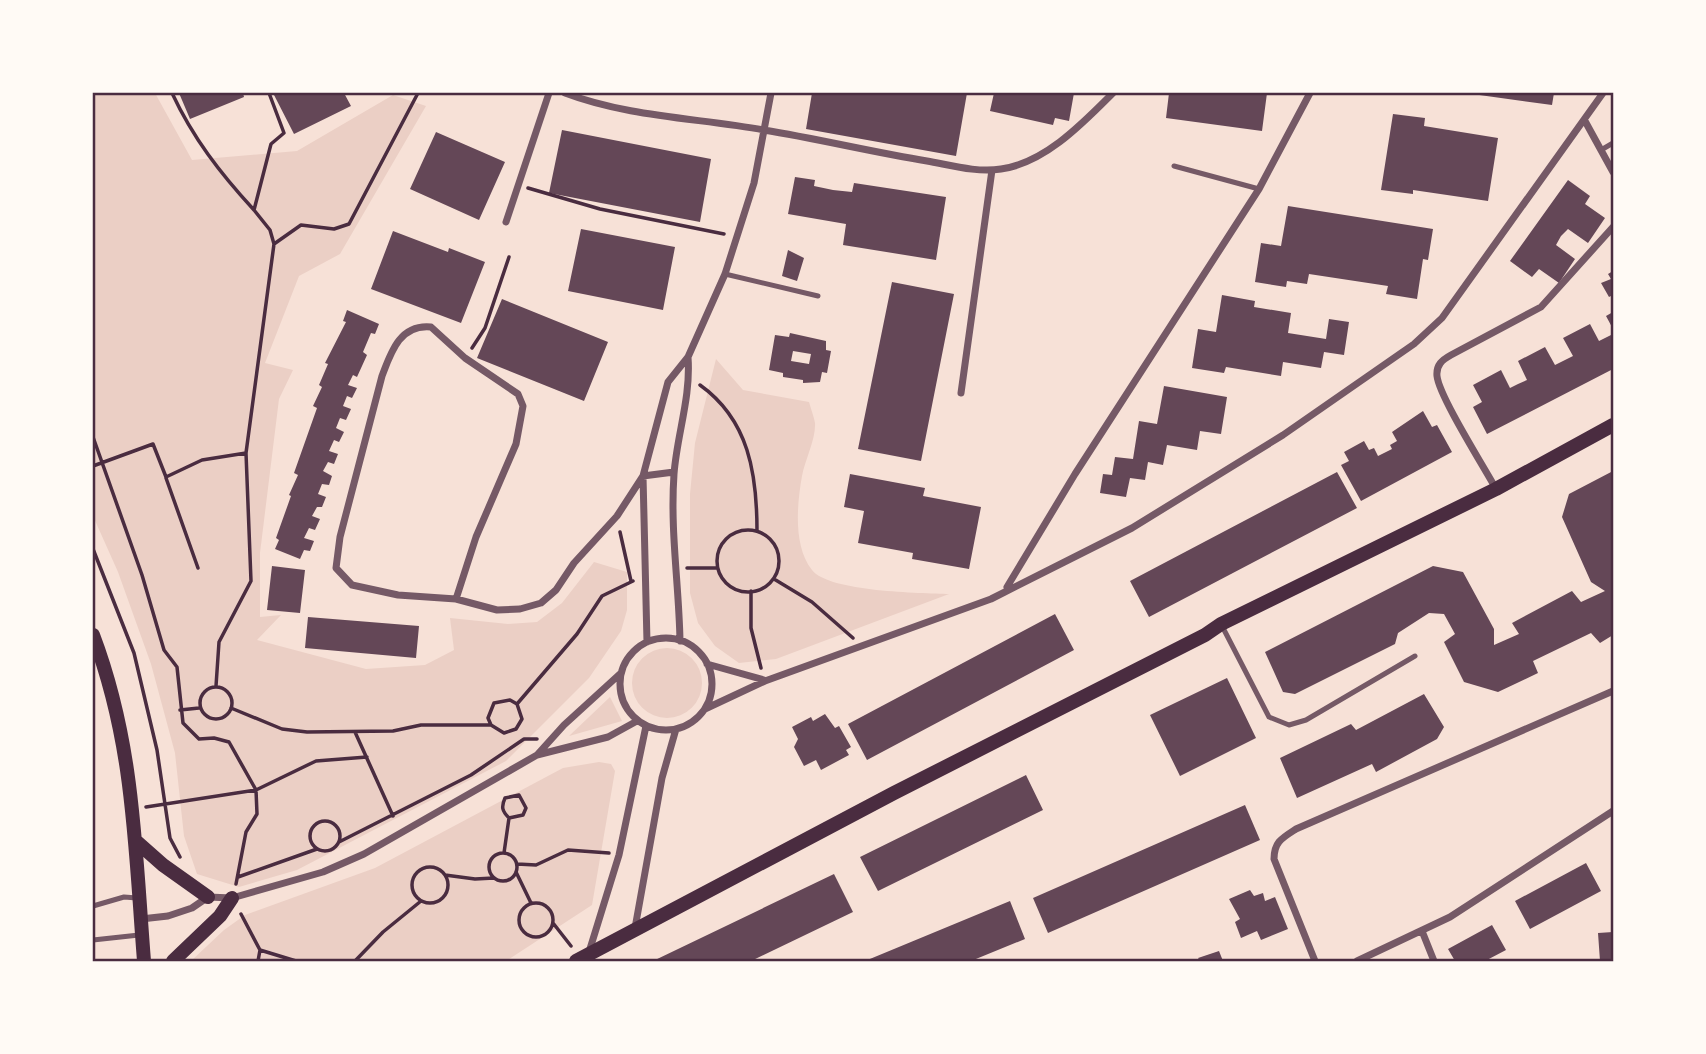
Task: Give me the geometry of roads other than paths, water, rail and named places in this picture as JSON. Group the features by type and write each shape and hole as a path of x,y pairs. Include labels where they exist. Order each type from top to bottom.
{"main road":[{"path":"582,958 894,793 1221,624 1496,489 1613,425"},
{"path":"93,635 119,714 133,809 144,961"},
{"path":"136,842 208,897"},
{"path":"173,961 220,916 232,898"}],"street":[{"path":"506,222 549,93"},
{"path":"565,93 615,107 992,170 1023,164 1053,147 1113,93"},
{"path":"648,642 643,476 668,382 688,357 725,274 754,183 771,93"},
{"path":"1006,589 1075,474 1259,189 1310,93"},
{"path":"705,709 765,681 990,598 1132,528 1283,435 1414,344 1442,318 1603,93"},
{"path":"1585,121 1613,172"},
{"path":"961,393 992,170"},
{"path":"1496,489 1442,389 1437,369 1441,360 1541,307 1613,227"},
{"path":"456,599 476,537 516,444 523,412 518,394 465,359 431,327 412,329 396,344 382,376 336,555 336,568 352,585 398,595 456,599 497,610 520,609 541,603 556,590 574,563 617,516 643,476 674,472"},
{"path":"681,641 672,534 674,472 690,377 688,357"},
{"path":"537,755 564,724 621,673 631,655 648,642 664,639 681,641 691,646 707,663 712,678 711,694 705,709 693,722 676,729 646,726 626,707 621,691 621,673"},
{"path":"707,663 765,681"},
{"path":"1315,961 1274,859 1274,846 1280,839 1296,829 1613,691"},
{"path":"141,919 168,916 188,910 208,897 232,898 323,872 364,855 537,755 608,737 637,720"},
{"path":"582,958 619,855 646,726"},
{"path":"634,932 662,778 676,729"},
{"path":"1357,961 1470,905 1613,811"},
{"path":"1422,931 1434,961"}],"lane":[{"path":"1601,150 1613,143"},
{"path":"1174,166 1259,189"},
{"path":"725,274 818,296"},
{"path":"1221,624 1269,717 1278,723 1289,724 1306,720 1415,656"},
{"path":"93,906 124,897 140,898"},
{"path":"93,940 142,934"}]}
